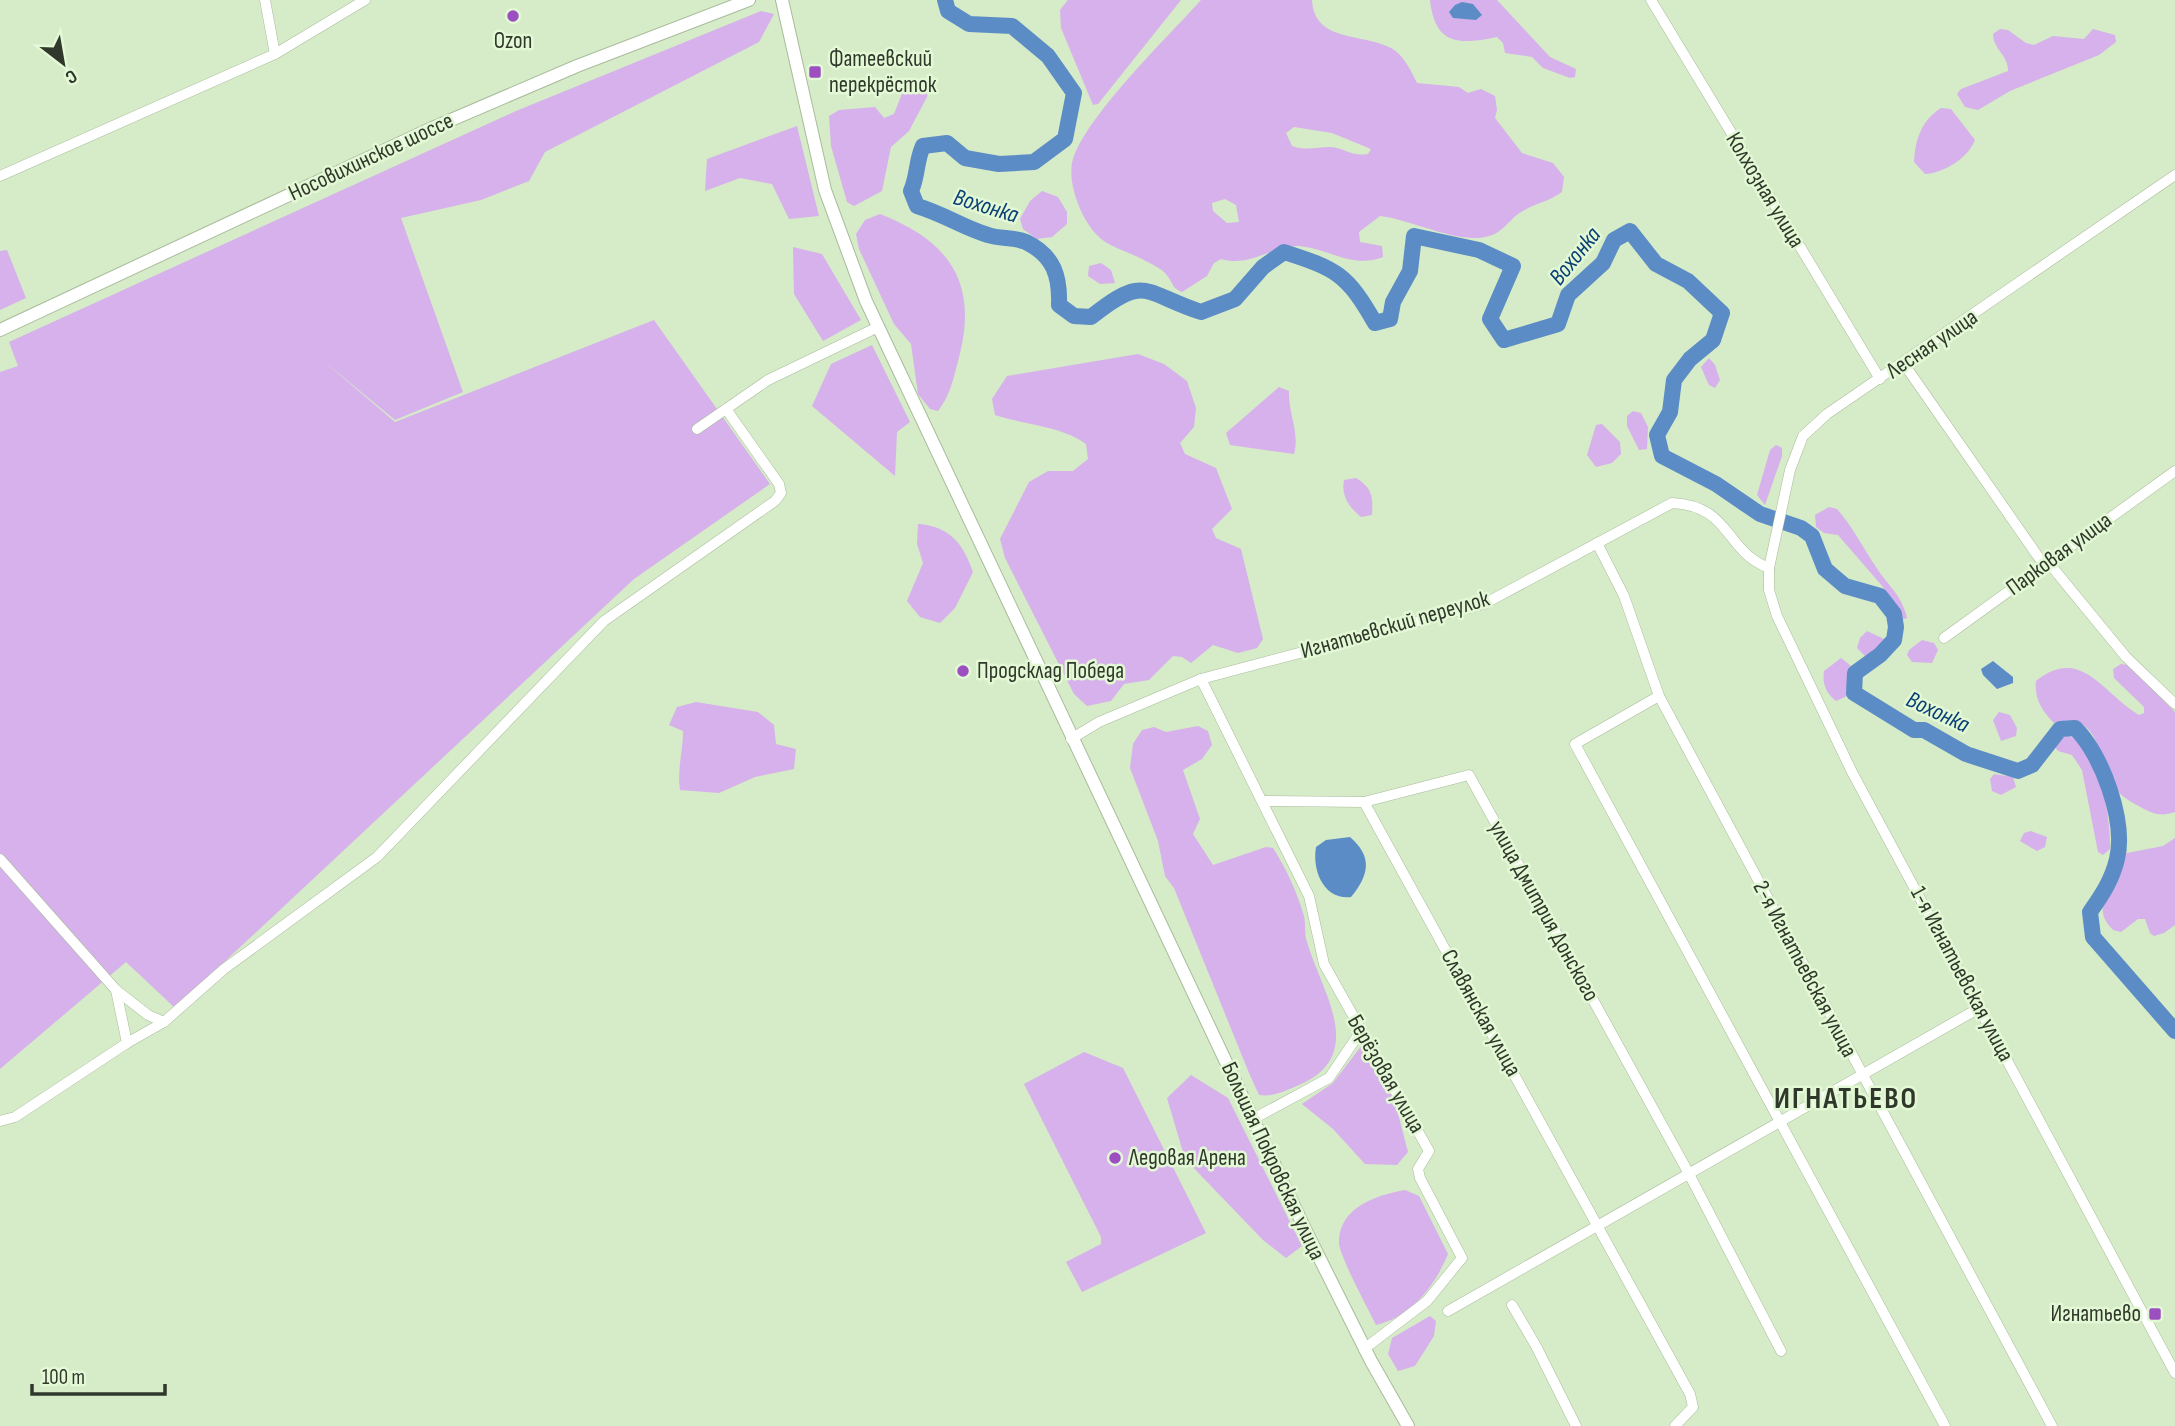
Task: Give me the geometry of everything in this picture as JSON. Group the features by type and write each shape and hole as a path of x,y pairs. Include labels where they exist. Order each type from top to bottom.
{"main road":[{"name":"Носовихинское шоссе","path":"0,330 430,129 577,66 749,0"},
{"name":"Большая Покровская улица","path":"782,0 825,190 878,327 1253,1119 1364,1349 1408,1426"}],"street":[{"path":"265,0 275,54"},
{"path":"0,176 275,54 365,0"},
{"name":"Колхозная улица","path":"1651,0 1880,379"},
{"name":"Лесная улица","path":"1770,564 1786,490 1803,436 1827,414 2175,175"},
{"path":"697,429 768,380 878,327"},
{"path":"1903,364 2046,563 2126,657 2175,704"},
{"path":"0,1121 15,1117 164,1021 225,969 377,857 604,621 775,501 781,493 779,484 726,409"},
{"name":"Парковая улица","path":"1944,638 2175,471"},
{"name":"Игнатьевский переулок","path":"1071,739 1099,722 1201,679 1484,604 1672,503 1690,504 1705,510 1728,529 1744,555 1770,564"},
{"name":"2-я Игнатьевская улица","path":"1597,543 1624,596 1659,696 2052,1426"},
{"name":"1-я Игнатьевская улица","path":"1770,564 1769,590 1777,616 1852,772 1981,1007 2175,1373"},
{"path":"1201,679 1264,801"},
{"path":"1659,696 1575,744 1945,1426"},
{"name":"улица Дмитрия Донского","path":"1264,801 1364,802 1469,775 1688,1172 1781,1350"},
{"name":"Берёзовая улица","path":"1264,801 1309,896 1324,964 1391,1079 1429,1151 1418,1170 1420,1178 1462,1258 1427,1301 1364,1349"},
{"name":"Славянская улица","path":"1364,802 1690,1394 1693,1407 1675,1426"},
{"path":"0,859 116,990 148,1015 164,1021"},
{"path":"116,990 127,1043"},
{"path":"1448,1311 1597,1223 1981,1007"},
{"path":"1253,1119 1329,1078 1361,1031"},
{"path":"1512,1305 1576,1426"}],"shaded area":[{"path":"1068,0 1181,0 1098,104 1093,105 1061,28 1060,10"},
{"path":"1201,0 1312,0 1315,14 1321,24 1342,34 1380,43 1396,51 1410,68 1417,83 1459,87 1468,93 1481,89 1495,96 1495,118 1522,153 1553,163 1564,177 1562,192 1519,213 1498,232 1486,237 1457,236 1380,216 1359,232 1360,242 1382,246 1383,257 1351,260 1310,248 1290,246 1253,258 1232,261 1221,259 1214,263 1207,276 1182,292 1178,290 1160,269 1099,237 1081,212 1071,168 1081,141 1111,99","holes":["1294,127 1332,133 1371,149 1368,154 1362,155 1330,147 1307,149 1292,146 1286,133","1225,199 1236,205 1239,222 1227,223 1213,211 1212,203"]},
{"path":"1430,0 1497,0 1550,57 1576,69 1575,77 1570,78 1543,68 1532,57 1505,53 1503,43 1497,37 1460,41 1443,34 1437,26"},
{"path":"761,11 774,14 759,42 545,152 529,181 481,200 401,218 463,392 395,420 320,358 395,422 654,320 770,484 634,579 175,1008 126,962 0,1069 0,372 18,366 9,342 516,111"},
{"path":"2000,29 2008,30 2026,43 2034,45 2053,36 2084,39 2093,29 2115,35 2116,42 2099,55 2010,91 1978,110 1965,107 1957,94 1961,89 2008,71 1993,34"},
{"path":"919,80 928,89 927,97 909,131 891,147 882,191 854,206 847,202 831,146 829,116 839,110 875,107 884,118 894,114 907,81"},
{"path":"1941,108 1951,109 1975,140 1967,153 1954,163 1940,171 1925,174 1914,162 1916,146 1924,125"},
{"path":"797,126 819,216 789,219 772,184 740,178 705,191 707,159"},
{"path":"1042,191 1058,197 1067,212 1067,224 1052,237 1037,239 1023,229 1020,219 1030,201"},
{"path":"880,214 926,238 942,253 962,288 964,334 951,388 938,411 930,409 918,394 911,344 894,324 859,249 856,234 865,220"},
{"path":"793,247 822,254 861,320 823,341 794,294"},
{"path":"7,250 26,298 0,310 0,251"},
{"path":"1101,263 1111,270 1115,283 1100,284 1088,276 1089,266"},
{"path":"872,345 910,422 897,432 895,476 812,406 831,364"},
{"path":"1138,354 1164,364 1187,381 1196,408 1194,427 1180,443 1185,454 1216,468 1232,509 1212,529 1216,538 1241,549 1263,639 1257,648 1238,653 1213,645 1191,663 1182,657 1173,656 1149,680 1124,684 1111,701 1087,706 1074,694 1005,558 1000,539 1029,482 1048,471 1073,471 1088,459 1086,444 1066,433 995,415 992,399 1007,376"},
{"path":"1709,358 1715,365 1720,380 1715,388 1709,385 1701,367"},
{"path":"1279,387 1289,391 1296,438 1294,454 1230,445 1226,433"},
{"path":"1633,411 1641,413 1648,427 1647,449 1639,450 1627,426 1627,416"},
{"path":"1602,424 1620,442 1621,454 1612,463 1596,467 1587,455 1596,425"},
{"path":"1776,445 1782,448 1782,456 1765,505 1757,495 1770,450"},
{"path":"1356,478 1370,493 1372,515 1361,517 1347,501 1344,480"},
{"path":"1829,507 1837,509 1848,523 1898,597 1907,618 1903,619 1883,587 1838,535 1824,533 1816,527 1815,515"},
{"path":"918,524 938,528 953,538 965,553 973,572 955,608 940,623 920,617 907,601 923,563 917,544"},
{"path":"1867,631 1884,639 1873,652 1865,656 1857,648 1860,638"},
{"path":"1922,640 1934,643 1938,650 1932,663 1912,662 1907,655 1909,650"},
{"path":"1841,658 1850,665 1847,696 1836,701 1826,688 1824,671"},
{"path":"2121,664 2128,665 2175,712 2175,812 2152,813 2122,796 2111,779 2090,731 2081,724 2070,721 2054,723 2038,699 2036,681 2052,671 2066,668 2079,670 2090,676 2139,715 2144,713 2144,707 2114,678 2113,669"},
{"path":"696,702 758,712 774,725 776,744 796,749 794,769 755,777 719,793 680,790 683,731 669,725 677,707"},
{"path":"1999,712 2010,715 2017,728 2016,736 2001,741 1993,720"},
{"path":"1198,726 1208,731 1212,745 1202,759 1183,770 1200,819 1193,834 1213,865 1266,847 1273,848 1298,898 1304,916 1307,942 1335,1021 1336,1039 1332,1057 1320,1072 1299,1085 1275,1094 1259,1095 1249,1073 1174,888 1165,876 1158,841 1130,768 1133,744 1142,730 1154,727 1166,732"},
{"path":"2061,735 2074,738 2085,748 2100,780 2110,836 2110,849 2103,855 2098,852 2082,770 2072,755 2058,751 2055,747"},
{"path":"1994,774 2013,777 2016,787 2001,795 1992,791 1990,779"},
{"path":"2031,831 2047,837 2045,847 2037,851 2020,841 2024,833"},
{"path":"2175,838 2175,925 2154,936 2150,933 2145,919 2138,919 2121,932 2113,930 2103,909 2120,874 2122,854 2163,846"},
{"path":"1362,1045 1395,1102 1408,1152 1397,1165 1365,1164 1333,1129 1302,1104 1333,1083"},
{"name":"Ледовая Арена","path":"1084,1052 1123,1068 1206,1233 1082,1292 1066,1262 1101,1244 1101,1237 1024,1084"},
{"path":"1191,1075 1228,1098 1302,1246 1286,1258 1263,1240 1185,1159 1167,1098"},
{"path":"1405,1190 1419,1196 1448,1254 1429,1288 1411,1307 1389,1321 1376,1325 1343,1258 1339,1242 1341,1230 1352,1211 1372,1199"},
{"path":"1430,1316 1436,1321 1434,1336 1415,1366 1398,1371 1388,1354 1392,1338"}],"water":[{"path":"1462,2 1473,4 1482,15 1476,20 1453,18 1449,12"},
{"path":"1993,661 2013,677 2013,683 1997,689 1983,675 1981,669"},
{"path":"1350,837 1365,859 1365,874 1351,897 1341,897 1327,889 1318,874 1316,847 1326,840"}],"waterway":[{"name":"Вохонка","path":"945,0 948,11 969,24 1012,26 1048,56 1074,93 1065,139 1034,162 999,164 965,158 947,143 923,146 911,191 917,206 979,232 1022,240 1035,248 1049,260 1053,268 1058,285 1059,305 1074,316 1091,317 1109,303 1135,291 1155,294 1201,312 1235,299 1263,267 1284,252 1317,263 1348,283 1375,323 1390,319 1393,302 1410,271 1414,236 1479,250 1513,266 1490,319 1504,340 1558,324 1568,295 1603,263 1614,240 1630,231 1656,264 1688,281 1722,313 1713,340 1690,359 1674,380 1670,412 1657,435 1662,456 1716,484 1760,514 1801,528 1812,536 1825,569 1845,586 1880,596 1894,614 1894,640 1880,655 1855,673 1854,693 1914,730 1924,730 1966,754 2018,771 2032,765 2060,729 2075,728 2103,771 2118,826 2119,844 2115,867 2090,912 2093,937 2175,1031"}],"place":[{"name":"Ozon","path":"513,16"},
{"name":"Фатеевский перекрёсток","path":"815,72"},
{"name":"Продсклад Победа","path":"963,671"},
{"name":"Ледовая Арена","path":"1115,1158"},
{"name":"Игнатьево","path":"2155,1314"}],"district":[{"name":"ИГНАТЬЕВО","path":"1846,1099"}]}
